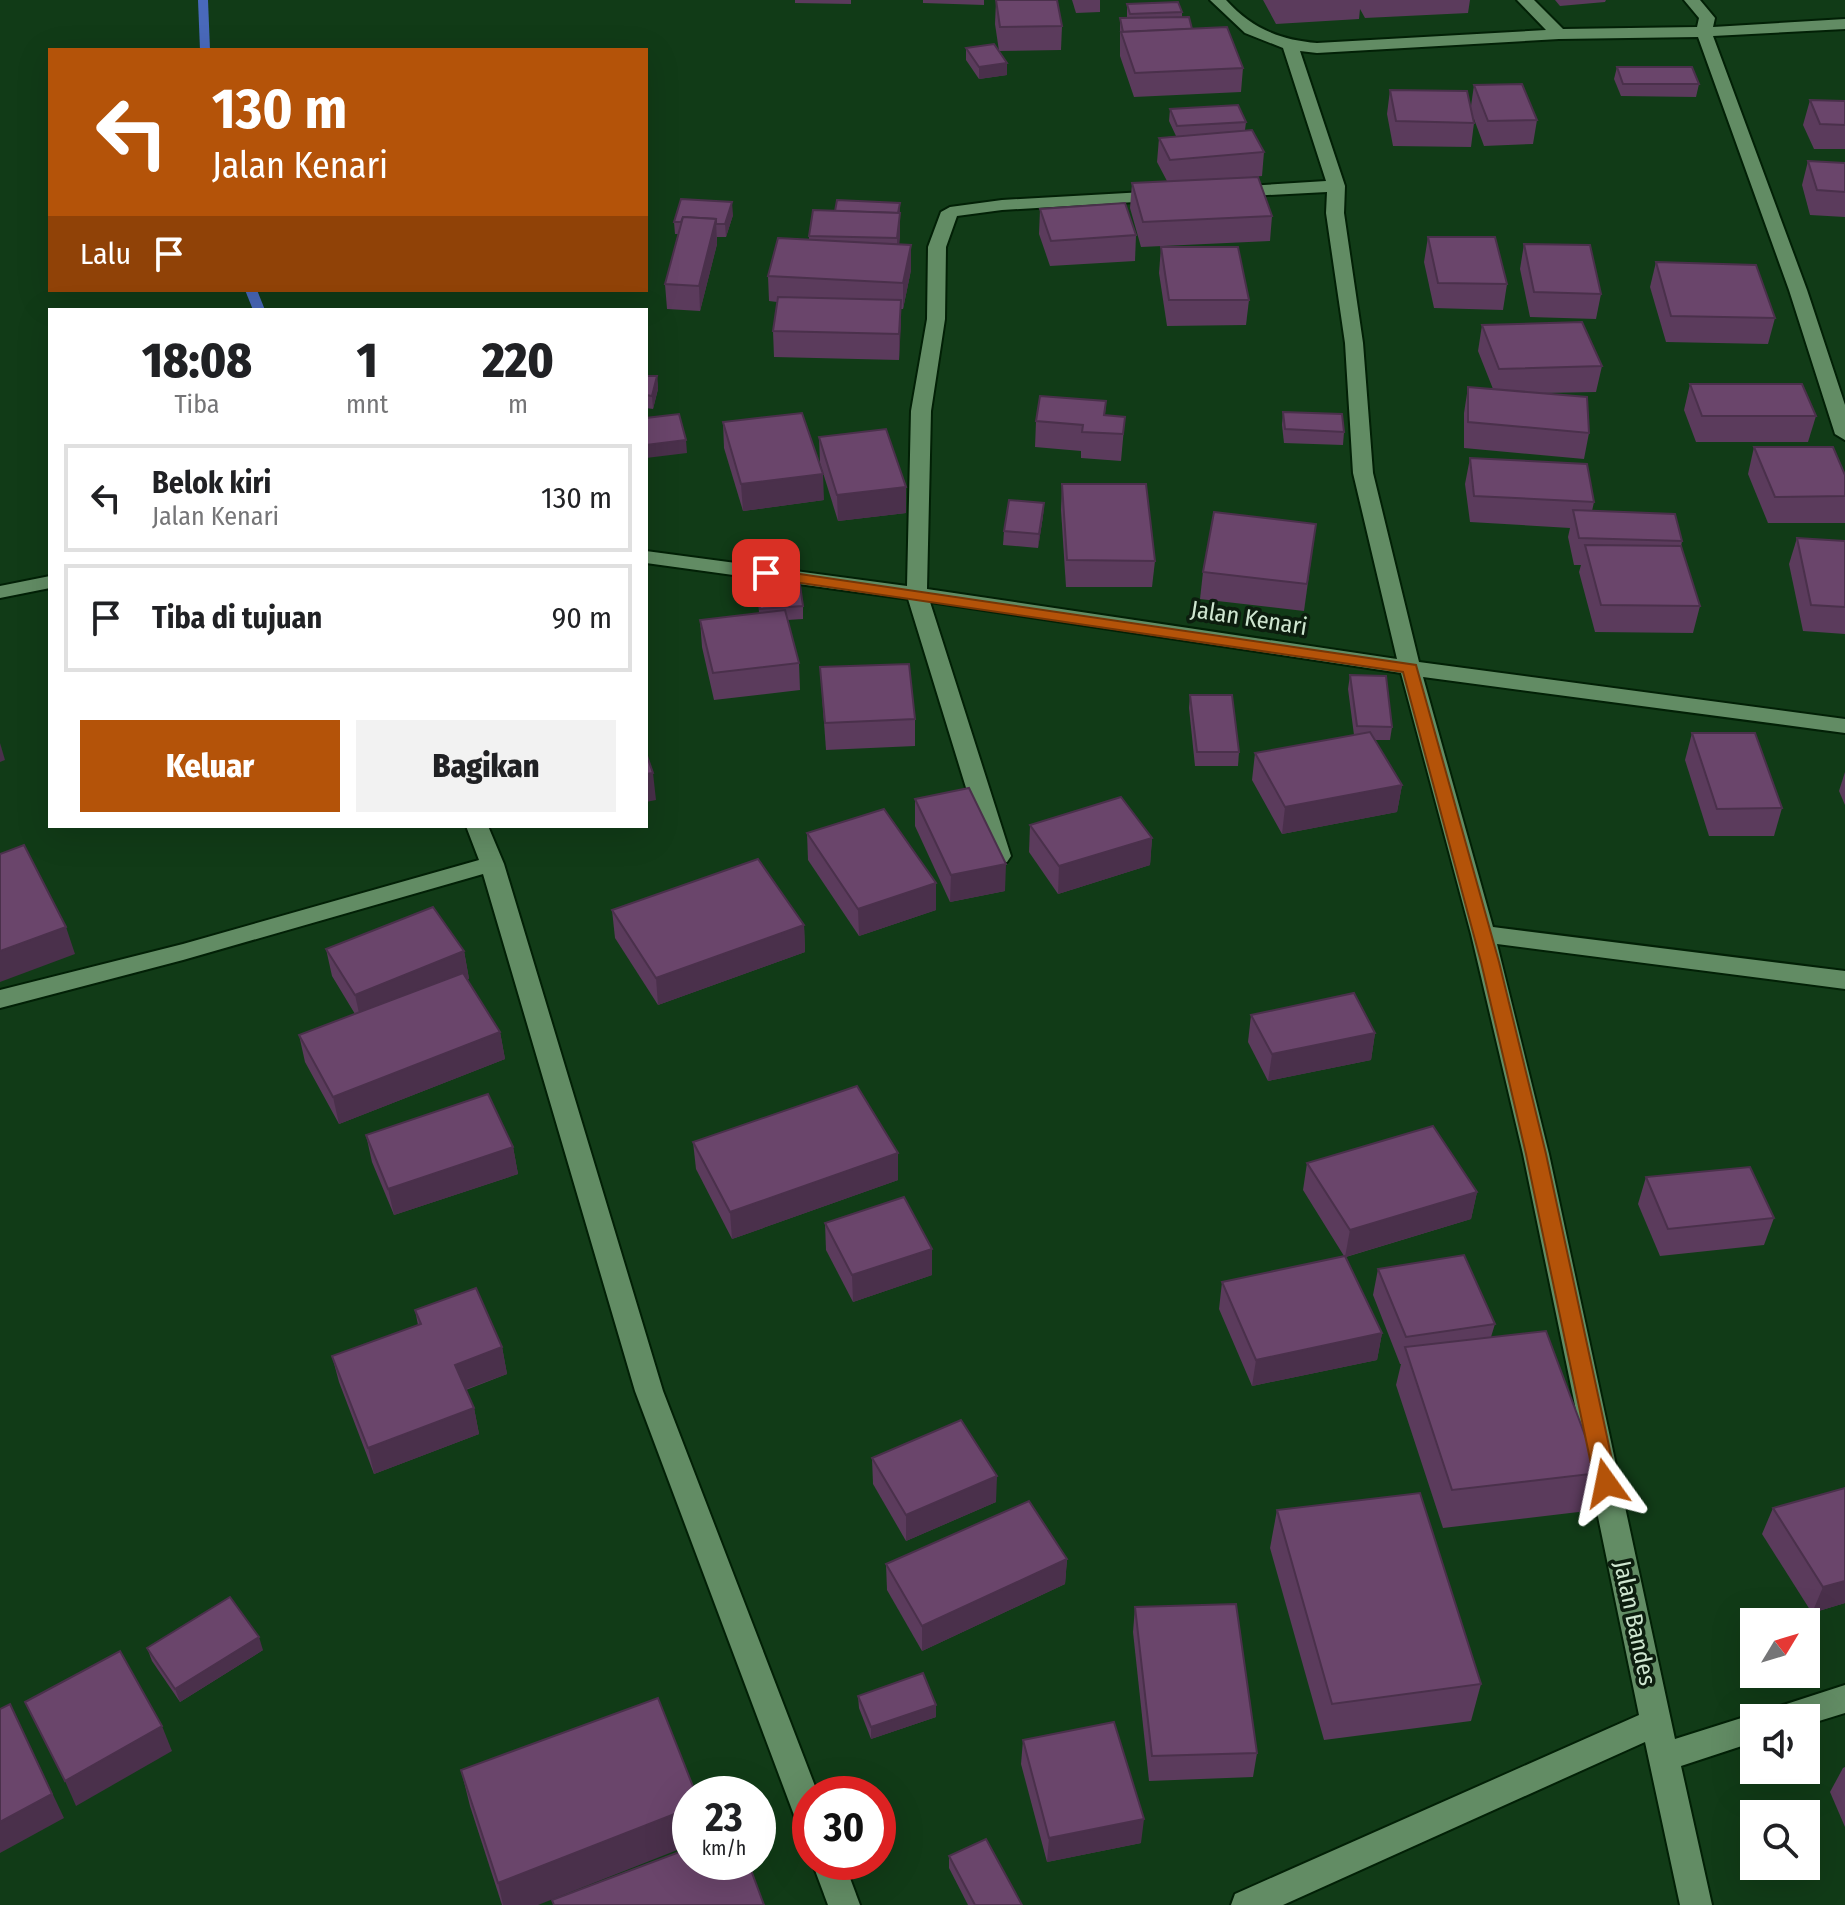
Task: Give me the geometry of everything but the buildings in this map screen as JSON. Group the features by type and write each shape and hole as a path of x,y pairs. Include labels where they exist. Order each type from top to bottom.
{"street":[{"path":"1218,0 1250,31 1290,46 1317,48 1559,34 1704,32 1845,24"},
{"path":"1525,0 1559,34"},
{"path":"1692,0 1707,18 1704,32 1798,290 1845,434"},
{"name":"Jalan Bandes","path":"1290,46 1336,186 1335,213 1354,343 1363,473 1410,668 1483,934 1536,1154 1696,1905"},
{"path":"1209,193 1336,186"},
{"path":"999,856 917,594 921,411 936,319 937,247 950,212 1002,205 1177,195"},
{"name":"Jalan Kenari","path":"648,557 1410,668 1845,726"},
{"path":"0,592 48,582"},
{"path":"478,828 492,864 649,1391 795,1776"},
{"path":"0,999 183,952 492,864"},
{"path":"1483,934 1845,980"},
{"path":"1820,1707 1845,1699"},
{"path":"1247,1905 1656,1722"},
{"path":"1664,1757 1740,1733"},
{"path":"835,1880 844,1905"}],"waterway":[{"path":"203,0 205,48"},
{"path":"252,292 258,308"}],"route":[{"path":"766,573 1410,668 1490,962 1536,1154 1606,1483"}]}
